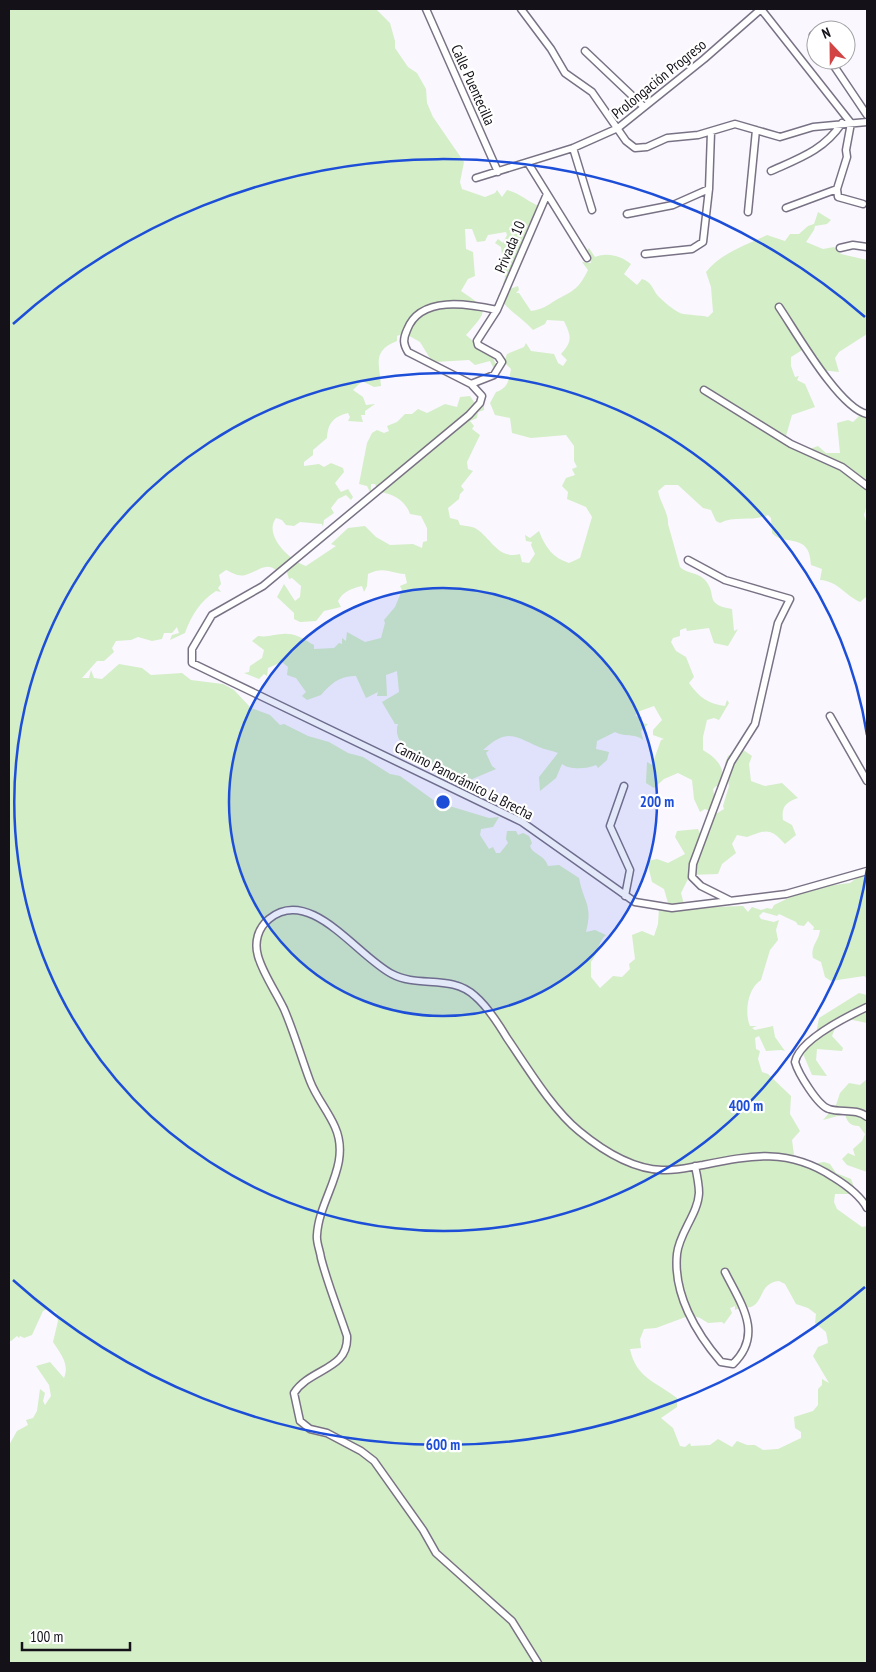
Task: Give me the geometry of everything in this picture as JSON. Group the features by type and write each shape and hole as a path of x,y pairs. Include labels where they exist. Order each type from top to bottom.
{"street":[{"name":"Calle Puentecilla","path":"426,9 498,172"},
{"path":"521,9 551,49 565,73 592,92 630,146 640,148 667,138 711,132 735,124 780,137 812,127 867,122"},
{"name":"Prolongación Progreso","path":"476,178 573,148 618,128 704,59 761,9"},
{"path":"761,9 851,123 846,150 847,157 837,189 838,197 863,204"},
{"path":"586,51 644,107"},
{"path":"837,70 867,114"},
{"path":"771,171 820,148 829,141 842,123"},
{"path":"748,212 756,130"},
{"path":"645,254 692,249 703,242 709,189 711,132"},
{"path":"573,148 592,210"},
{"path":"528,163 587,258"},
{"path":"627,214 673,205 709,189"},
{"path":"786,208 837,189"},
{"name":"Privada 10","path":"471,384 494,374 502,362 498,356 478,345 477,341 497,310 547,194"},
{"path":"840,248 853,245 867,247"},
{"path":"471,384 408,352 404,345 408,327 417,315 441,306 462,303 497,310"},
{"path":"780,307 830,383 846,400 861,412 867,414"},
{"name":"Camino Panorámico la Brecha","path":"471,384 482,396 480,403 469,415 262,586 208,618 192,649 192,663 522,822 635,902 672,908 786,894 867,871"},
{"path":"704,390 791,444 842,467 867,486"},
{"path":"688,560 725,580 790,599 778,623 755,724 731,762 693,864 692,877 701,886 730,901"},
{"path":"830,716 867,781"},
{"path":"624,786 610,826 630,870 625,896"},
{"path":"538,1663 512,1621 436,1553 423,1530 374,1461 361,1451 327,1433 310,1429 300,1421 294,1393 300,1384 314,1373 335,1363 342,1356 348,1344 347,1336 327,1283 316,1237 319,1222 337,1171 341,1147 337,1132 311,1084 284,1008 258,958 258,933 263,924 277,913 291,909 305,911 321,920 391,974 403,979 455,984 475,995 495,1019 525,1065 565,1118 579,1131 614,1156 632,1164 661,1170 744,1157 790,1157 814,1165 840,1181 865,1199 867,1208"},
{"path":"867,1007 827,1029 800,1051 795,1062 798,1070 823,1107 832,1110 862,1113 867,1117"},
{"path":"695,1166 699,1194 676,1253 678,1277 684,1304 700,1335 721,1362 733,1364 740,1357 749,1340 750,1326 726,1272"}],"green space":[{"path":"9,9 376,9 390,23 395,48 408,67 417,73 426,89 427,103 433,117 464,162 460,182 462,189 485,197 495,193 497,190 502,197 507,190 541,207 536,220 529,225 526,232 509,285 503,284 505,278 501,247 495,243 498,239 503,243 507,235 506,232 488,235 485,241 477,242 472,229 465,229 466,249 473,252 475,276 468,279 461,291 477,302 483,310 479,320 466,335 493,358 498,370 493,367 490,361 475,365 469,360 435,362 431,360 420,342 404,333 397,336 397,341 383,349 380,354 381,386 374,387 362,381 353,390 363,397 366,405 375,404 365,411 365,415 361,415 363,422 348,421 350,417 348,413 339,416 332,421 327,438 313,450 313,455 304,462 304,466 319,464 324,467 331,463 343,468 344,472 335,483 341,492 348,489 353,497 351,500 346,495 338,499 331,508 334,513 324,520 323,527 322,524 300,522 294,526 286,525 282,520 276,518 273,532 280,546 293,559 306,566 336,546 331,544 348,528 365,526 376,537 390,545 413,544 422,548 423,542 427,541 427,528 421,516 410,514 402,502 389,494 379,492 375,484 371,484 371,494 367,486 359,484 367,443 372,433 377,430 384,433 389,431 387,426 397,422 405,414 412,414 418,409 427,413 445,404 457,407 460,397 470,396 474,402 484,405 484,410 478,412 477,418 470,421 474,426 472,429 480,435 467,462 468,469 473,471 461,486 464,490 460,494 459,499 448,508 450,518 458,520 460,525 476,529 496,548 506,554 520,554 522,562 529,563 535,554 531,545 532,542 526,541 525,535 530,538 539,531 547,547 558,558 569,563 580,558 592,517 586,507 567,499 568,492 562,486 566,478 575,475 572,469 577,467 574,461 574,446 566,435 531,438 512,433 510,418 495,415 490,403 496,392 503,388 509,380 511,369 504,362 507,354 524,347 526,343 531,351 554,354 558,363 563,366 567,360 561,354 569,342 568,331 564,321 547,320 545,324 533,330 505,305 498,295 501,292 518,286 519,290 516,293 519,293 531,311 545,307 571,291 581,282 588,270 582,262 591,263 585,253 589,248 595,257 609,255 627,261 631,264 624,274 637,285 642,279 648,282 658,296 677,312 708,317 713,312 711,287 706,272 712,265 734,250 767,235 785,241 790,234 799,234 808,226 814,224 818,212 831,220 827,224 815,226 806,242 823,249 834,247 841,254 867,260 867,334 839,352 835,358 839,372 821,370 816,360 818,357 804,349 791,357 791,366 795,377 799,376 797,380 805,384 815,407 792,415 786,436 791,443 807,450 818,446 826,453 840,453 837,423 848,420 853,422 860,415 867,413 867,504 864,515 867,524 867,596 860,602 832,583 820,580 822,569 811,565 810,554 806,548 796,542 777,537 772,533 771,518 768,515 756,518 732,519 720,523 716,521 711,510 703,508 678,485 665,485 658,491 667,516 680,567 704,579 708,584 714,601 723,607 732,609 734,631 738,629 728,646 714,643 709,628 687,631 686,628 680,630 680,636 673,638 671,642 676,651 686,657 694,677 689,683 696,692 714,704 725,706 727,700 729,703 719,720 714,718 707,720 703,737 703,750 718,762 723,774 725,787 722,789 716,786 713,789 715,799 710,811 705,809 700,812 694,799 692,780 678,773 664,779 654,788 646,783 647,762 652,765 661,740 664,739 653,735 653,730 662,720 654,706 640,711 635,716 642,717 640,723 648,724 641,731 643,740 637,736 615,732 597,741 596,749 609,752 607,760 598,768 596,765 579,768 562,764 556,778 540,791 539,777 558,753 516,737 510,736 498,739 483,750 489,750 486,753 492,766 496,769 470,780 433,764 425,764 424,761 408,751 398,736 398,724 395,724 382,702 399,692 397,671 386,675 387,696 377,696 378,692 366,698 356,676 351,676 336,681 321,695 307,700 302,696 306,692 296,678 287,675 288,667 282,662 268,668 267,676 264,674 259,679 244,673 249,672 250,666 262,658 264,650 252,641 258,636 292,634 314,645 314,649 334,648 339,643 342,644 342,638 346,641 347,632 365,642 381,638 384,620 395,607 402,590 400,586 407,583 405,574 378,570 368,574 367,586 364,592 362,586 351,589 338,601 341,607 324,611 316,621 300,622 294,619 294,613 277,597 284,584 295,601 300,597 301,586 292,578 289,579 286,569 277,571 266,567 242,575 236,575 226,570 219,575 221,584 218,588 221,592 216,591 201,604 193,615 185,633 170,640 172,635 179,633 177,627 172,633 164,633 162,639 152,641 138,637 131,640 116,641 112,648 114,652 104,661 97,661 82,678 89,678 91,670 94,678 102,679 119,664 142,668 151,675 182,673 191,680 223,684 234,690 251,708 270,715 280,725 284,724 308,736 329,742 348,753 363,757 390,774 400,776 436,802 489,818 499,817 493,827 481,829 480,835 489,849 493,847 496,853 500,853 508,843 506,839 507,831 516,831 518,835 523,833 529,836 532,843 531,849 544,859 548,866 559,865 579,878 589,915 586,932 595,930 606,935 591,962 591,977 600,988 613,976 622,977 630,969 629,964 635,959 632,935 642,931 654,936 658,924 659,908 668,903 664,889 652,882 647,861 657,859 668,863 685,854 675,837 677,831 698,829 701,836 710,832 714,815 724,809 723,806 729,786 725,763 728,756 737,750 742,749 752,756 749,764 751,781 765,786 782,783 798,798 790,801 785,806 783,812 783,820 792,825 796,835 785,844 771,832 763,832 747,837 737,835 732,844 736,853 722,864 718,874 690,875 681,893 685,908 743,906 748,912 752,907 761,910 772,909 774,905 797,894 826,886 850,883 867,870 867,978 864,976 831,981 825,977 821,962 813,958 812,954 820,930 813,930 814,927 808,921 804,926 798,925 796,922 779,914 777,916 763,912 759,916 761,919 774,922 779,920 776,930 778,940 770,950 761,980 750,994 747,1014 750,1026 757,1026 752,1028 755,1030 773,1026 775,1037 785,1051 766,1051 759,1036 755,1038 756,1049 760,1051 758,1059 762,1072 768,1074 791,1096 790,1114 800,1131 792,1140 794,1155 811,1164 824,1162 830,1164 836,1173 851,1179 854,1187 851,1194 835,1194 834,1202 837,1209 862,1227 867,1226 867,1663 9,1663 9,1445 17,1431 28,1425 26,1420 33,1418 37,1411 40,1389 45,1393 43,1401 45,1405 51,1396 49,1385 36,1366 50,1362 64,1378 66,1368 53,1342 58,1321 56,1312 47,1309 43,1311 32,1335 24,1338 17,1336 11,1341 9,1340","holes":["779,1281 785,1284 796,1304 808,1308 816,1314 815,1323 826,1332 828,1343 818,1347 813,1356 829,1383 822,1379 822,1385 818,1389 818,1405 813,1411 794,1417 795,1428 801,1432 801,1438 778,1449 763,1450 755,1445 747,1445 737,1441 732,1447 718,1439 710,1445 691,1446 690,1443 685,1447 680,1446 673,1428 661,1418 677,1407 677,1398 642,1373 633,1359 630,1349 641,1348 640,1339 644,1329 656,1328 691,1315 708,1323 722,1322 724,1324 732,1313 730,1308 735,1306 735,1310 751,1307 755,1305 768,1285"]},
{"path":"859,993 867,995 867,1023 848,1019 838,1021 832,1036 843,1048 842,1051 817,1049 816,1060 827,1076 812,1075 801,1049 816,1034 819,1018"},
{"path":"867,1079 867,1172 847,1165 842,1159 848,1153 855,1156 853,1149 862,1141 865,1134 859,1126 849,1123 845,1114 823,1120 836,1105 840,1093 849,1083 860,1085"}]}
